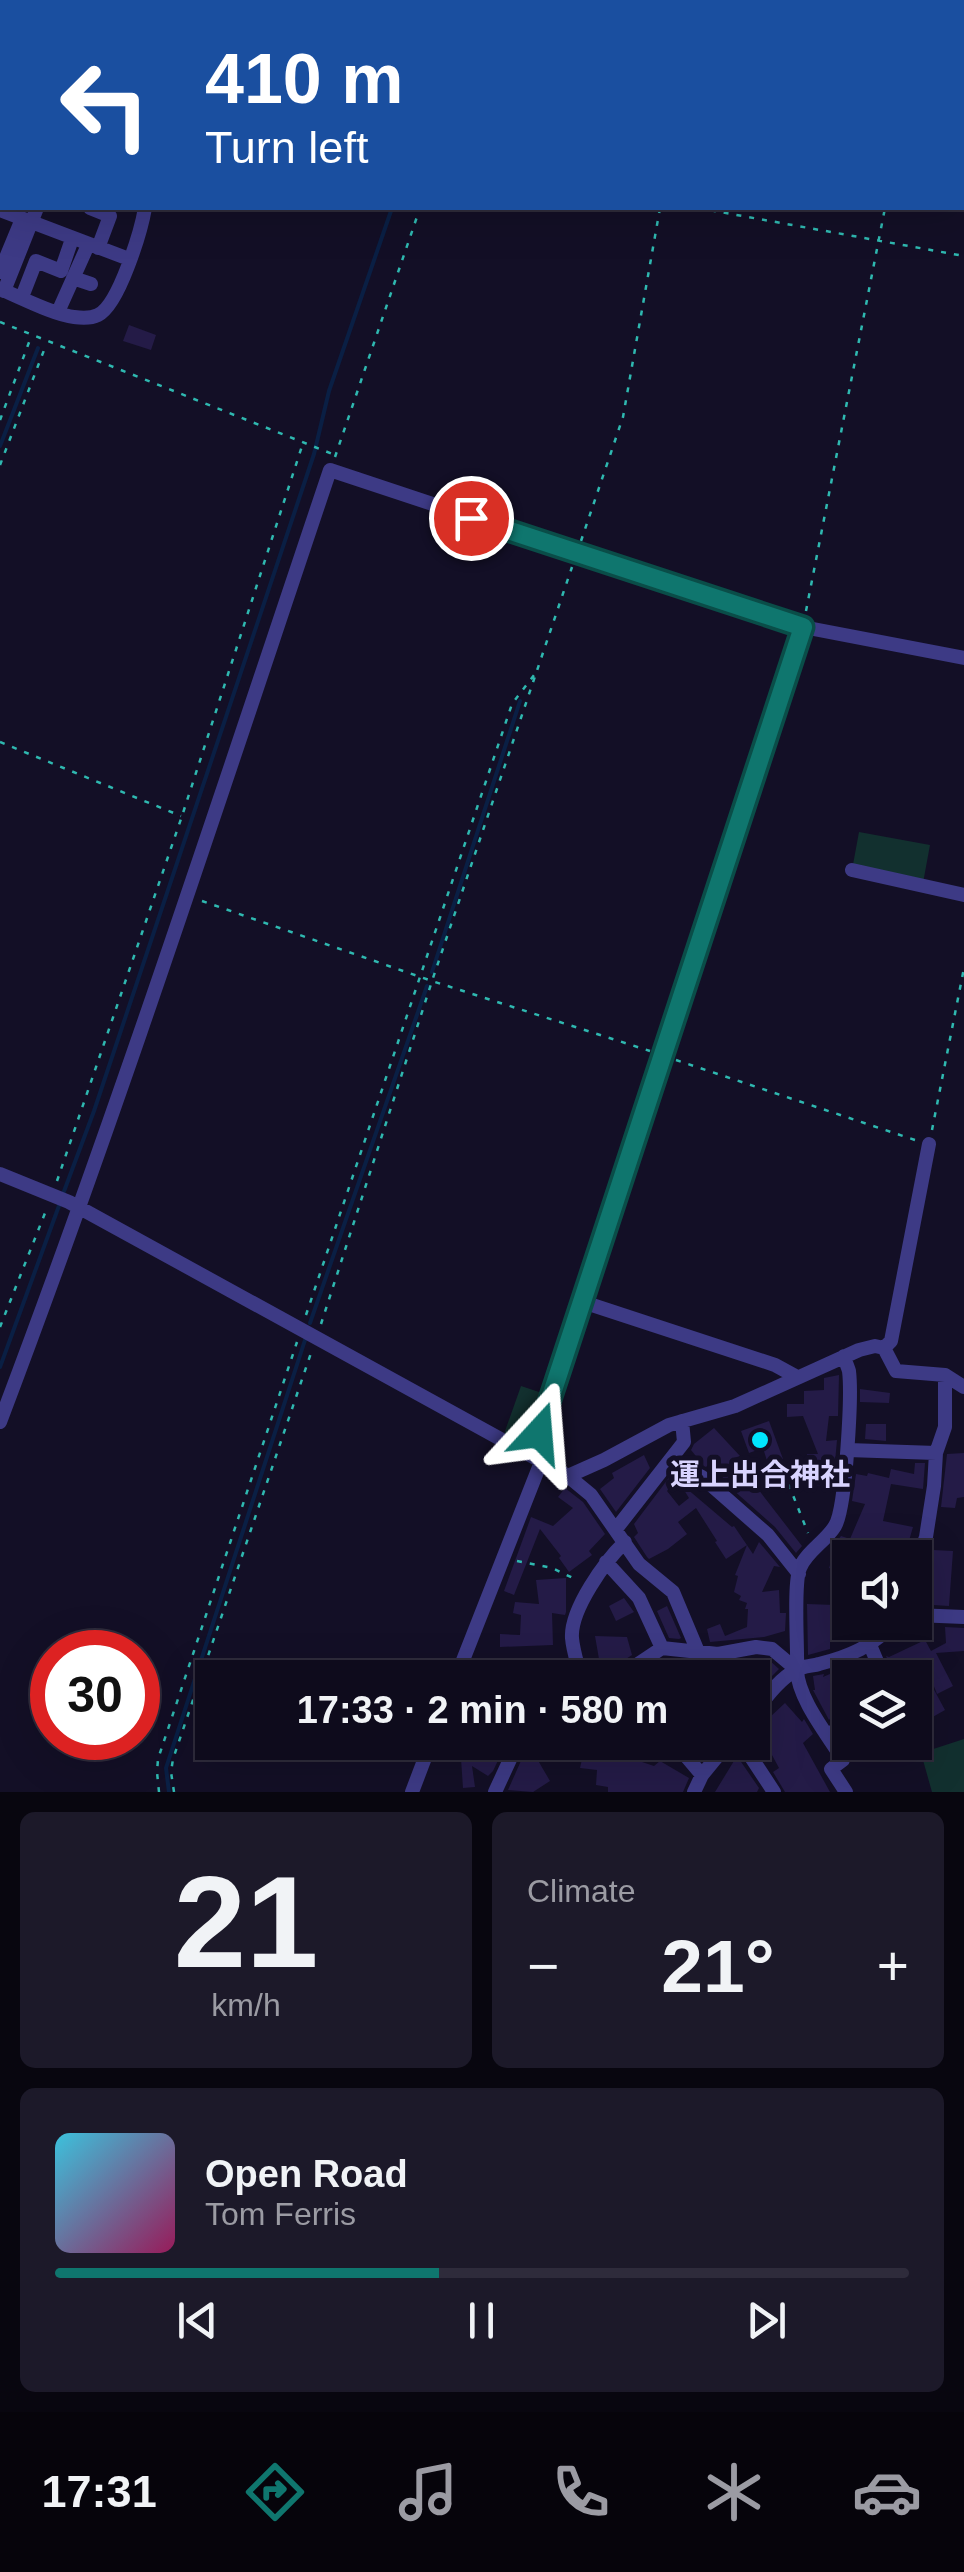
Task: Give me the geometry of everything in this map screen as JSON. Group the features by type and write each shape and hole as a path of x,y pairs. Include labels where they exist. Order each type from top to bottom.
{"street":[{"path":"58,312 73,278 110,216 95,210"},
{"path":"129,259 17,215 14,253 2,290 72,317 97,316 108,306 129,259 144,210"},
{"path":"22,298 36,261 62,271 72,239"},
{"path":"0,272 14,253"},
{"path":"73,278 91,284"},
{"path":"0,1422 65,1200 187,896 330,470 803,627 964,658"},
{"path":"463,1660 536,1459 661,1055 803,627"},
{"path":"852,870 964,895"},
{"path":"884,1348 891,1341 928,1144"},
{"path":"0,1174 65,1200 568,1476 591,1495 639,1564 673,1592 702,1660"},
{"path":"583,1302 775,1365 798,1377"},
{"path":"568,1476 669,1424 735,1406 844,1356 875,1346 884,1348 896,1371 945,1375 964,1387"},
{"path":"832,1742 804,1696 796,1670 800,1568 837,1524 848,1450 849,1369 844,1356"},
{"path":"925,1540 936,1454 945,1427 945,1375"},
{"path":"577,1660 571,1634 590,1586 684,1442 682,1421"},
{"path":"848,1450 936,1454"},
{"path":"670,1460 702,1477 768,1535 799,1574"},
{"path":"606,1562 639,1598 662,1648"},
{"path":"932,1615 964,1616"},
{"path":"770,1694 796,1670 825,1663 876,1640"},
{"path":"870,1645 876,1660"},
{"path":"644,1660 662,1648 718,1654 756,1647 772,1650 796,1670"},
{"path":"829,1737 832,1733"},
{"path":"412,1792 424,1760"},
{"path":"495,1792 510,1760"},
{"path":"689,1760 702,1775"},
{"path":"694,1792 714,1760"},
{"path":"753,1760 774,1792"},
{"path":"844,1760 831,1769 846,1792"}],"path":[{"path":"330,470 419,210"},
{"path":"174,1792 173,1759 623,417 660,210"},
{"path":"709,210 964,256"},
{"path":"803,627 885,210"},
{"path":"0,322 335,455"},
{"path":"0,420 32,336"},
{"path":"0,465 47,342"},
{"path":"0,1327 65,1200 182,816 303,443"},
{"path":"159,1792 156,1764 301,1328 512,704 535,674"},
{"path":"0,742 182,816"},
{"path":"187,896 928,1144 964,968"},
{"path":"779,1460 815,1550"},
{"path":"502,1558 552,1568 590,1586"}],"green space":[{"path":"859,832 930,845 923,883 852,870"},
{"path":"521,1386 542,1393 526,1443 504,1434"},
{"path":"964,1739 964,1792 932,1792 923,1760 932,1760 932,1749"}],"building":[{"path":"129,325 156,335 151,350 123,341"},
{"path":"839,1375 838,1416 829,1416 826,1441 837,1440 833,1484 810,1486 807,1454 818,1454 803,1416 787,1417 787,1404 804,1404 804,1391 824,1390 824,1378"},
{"path":"860,1389 890,1393 889,1403 860,1402"},
{"name":"運上出合神社","path":"769,1421 783,1459 768,1464 763,1448 749,1453 741,1431"},
{"path":"866,1424 886,1424 886,1441 865,1439"},
{"path":"714,1428 740,1456 734,1458 802,1546 796,1553 775,1527 723,1481 710,1463 704,1466 691,1450"},
{"path":"964,1453 964,1497 957,1498 955,1508 941,1507 947,1454"},
{"path":"644,1455 650,1468 616,1512 600,1489 614,1478 612,1473"},
{"path":"915,1463 925,1463 923,1489 891,1484 883,1521 913,1527 909,1540 838,1540 841,1536 850,1539 865,1504 852,1501 856,1474 889,1478 891,1469 914,1474"},
{"path":"671,1475 676,1479 667,1491 679,1506 689,1498 686,1488 734,1526 747,1545 726,1559 696,1508 678,1522 687,1534 649,1559 634,1537 638,1533 634,1524"},
{"path":"565,1488 583,1502 605,1534 589,1551 592,1555 569,1572 540,1529 514,1595 504,1591 531,1517 553,1526 573,1508 558,1497"},
{"path":"759,1542 780,1567 774,1566 762,1592 779,1590 780,1613 786,1613 785,1631 710,1642 707,1629 720,1624 725,1636 747,1627 747,1603 734,1592 738,1576 735,1575 747,1545 753,1554"},
{"path":"953,1551 949,1606 932,1604 932,1553"},
{"path":"566,1578 565,1615 552,1613 553,1645 500,1647 500,1634 520,1635 521,1615 513,1613 515,1602 539,1604 536,1580"},
{"path":"624,1598 634,1612 616,1621 609,1606"},
{"path":"807,1604 832,1605 832,1640 852,1642 830,1642 830,1649 808,1655"},
{"path":"667,1606 679,1639 669,1638 657,1611"},
{"path":"945,1627 964,1628 964,1651 936,1653 953,1686 937,1694 932,1681 932,1660 888,1660 886,1656 925,1640 931,1651 946,1643"},
{"path":"595,1636 627,1637 632,1655 624,1660 594,1660 599,1659"},
{"path":"770,1661 779,1669 770,1678"},
{"path":"832,1673 829,1720 813,1690 813,1676 824,1674 823,1677"},
{"path":"932,1686 945,1710 932,1717"},
{"path":"785,1703 802,1722 804,1719 813,1734 803,1743 830,1792 785,1792 773,1772 779,1768 770,1753 770,1717"},
{"path":"461,1760 498,1760 488,1776 472,1766 475,1787 463,1788"},
{"path":"521,1760 538,1760 550,1781 533,1792 508,1790"},
{"path":"582,1760 636,1760 654,1766 660,1761 689,1778 683,1792 608,1792 608,1787 596,1785 597,1770 580,1768"},
{"path":"735,1760 740,1760 759,1788 757,1792 715,1792"}],"waterway":[{"path":"63,1194 314,454 329,391 391,210"},
{"path":"0,446 38,348"},
{"path":"432,972 520,701"},
{"path":"310,1323 427,986"},
{"path":"0,1367 60,1203"},
{"path":"169,1792 166,1768 305,1340"}],"place":[{"name":"運上出合神社","path":"760,1440"}],"route":[{"path":"471,518 803,627 539,1433"}]}
